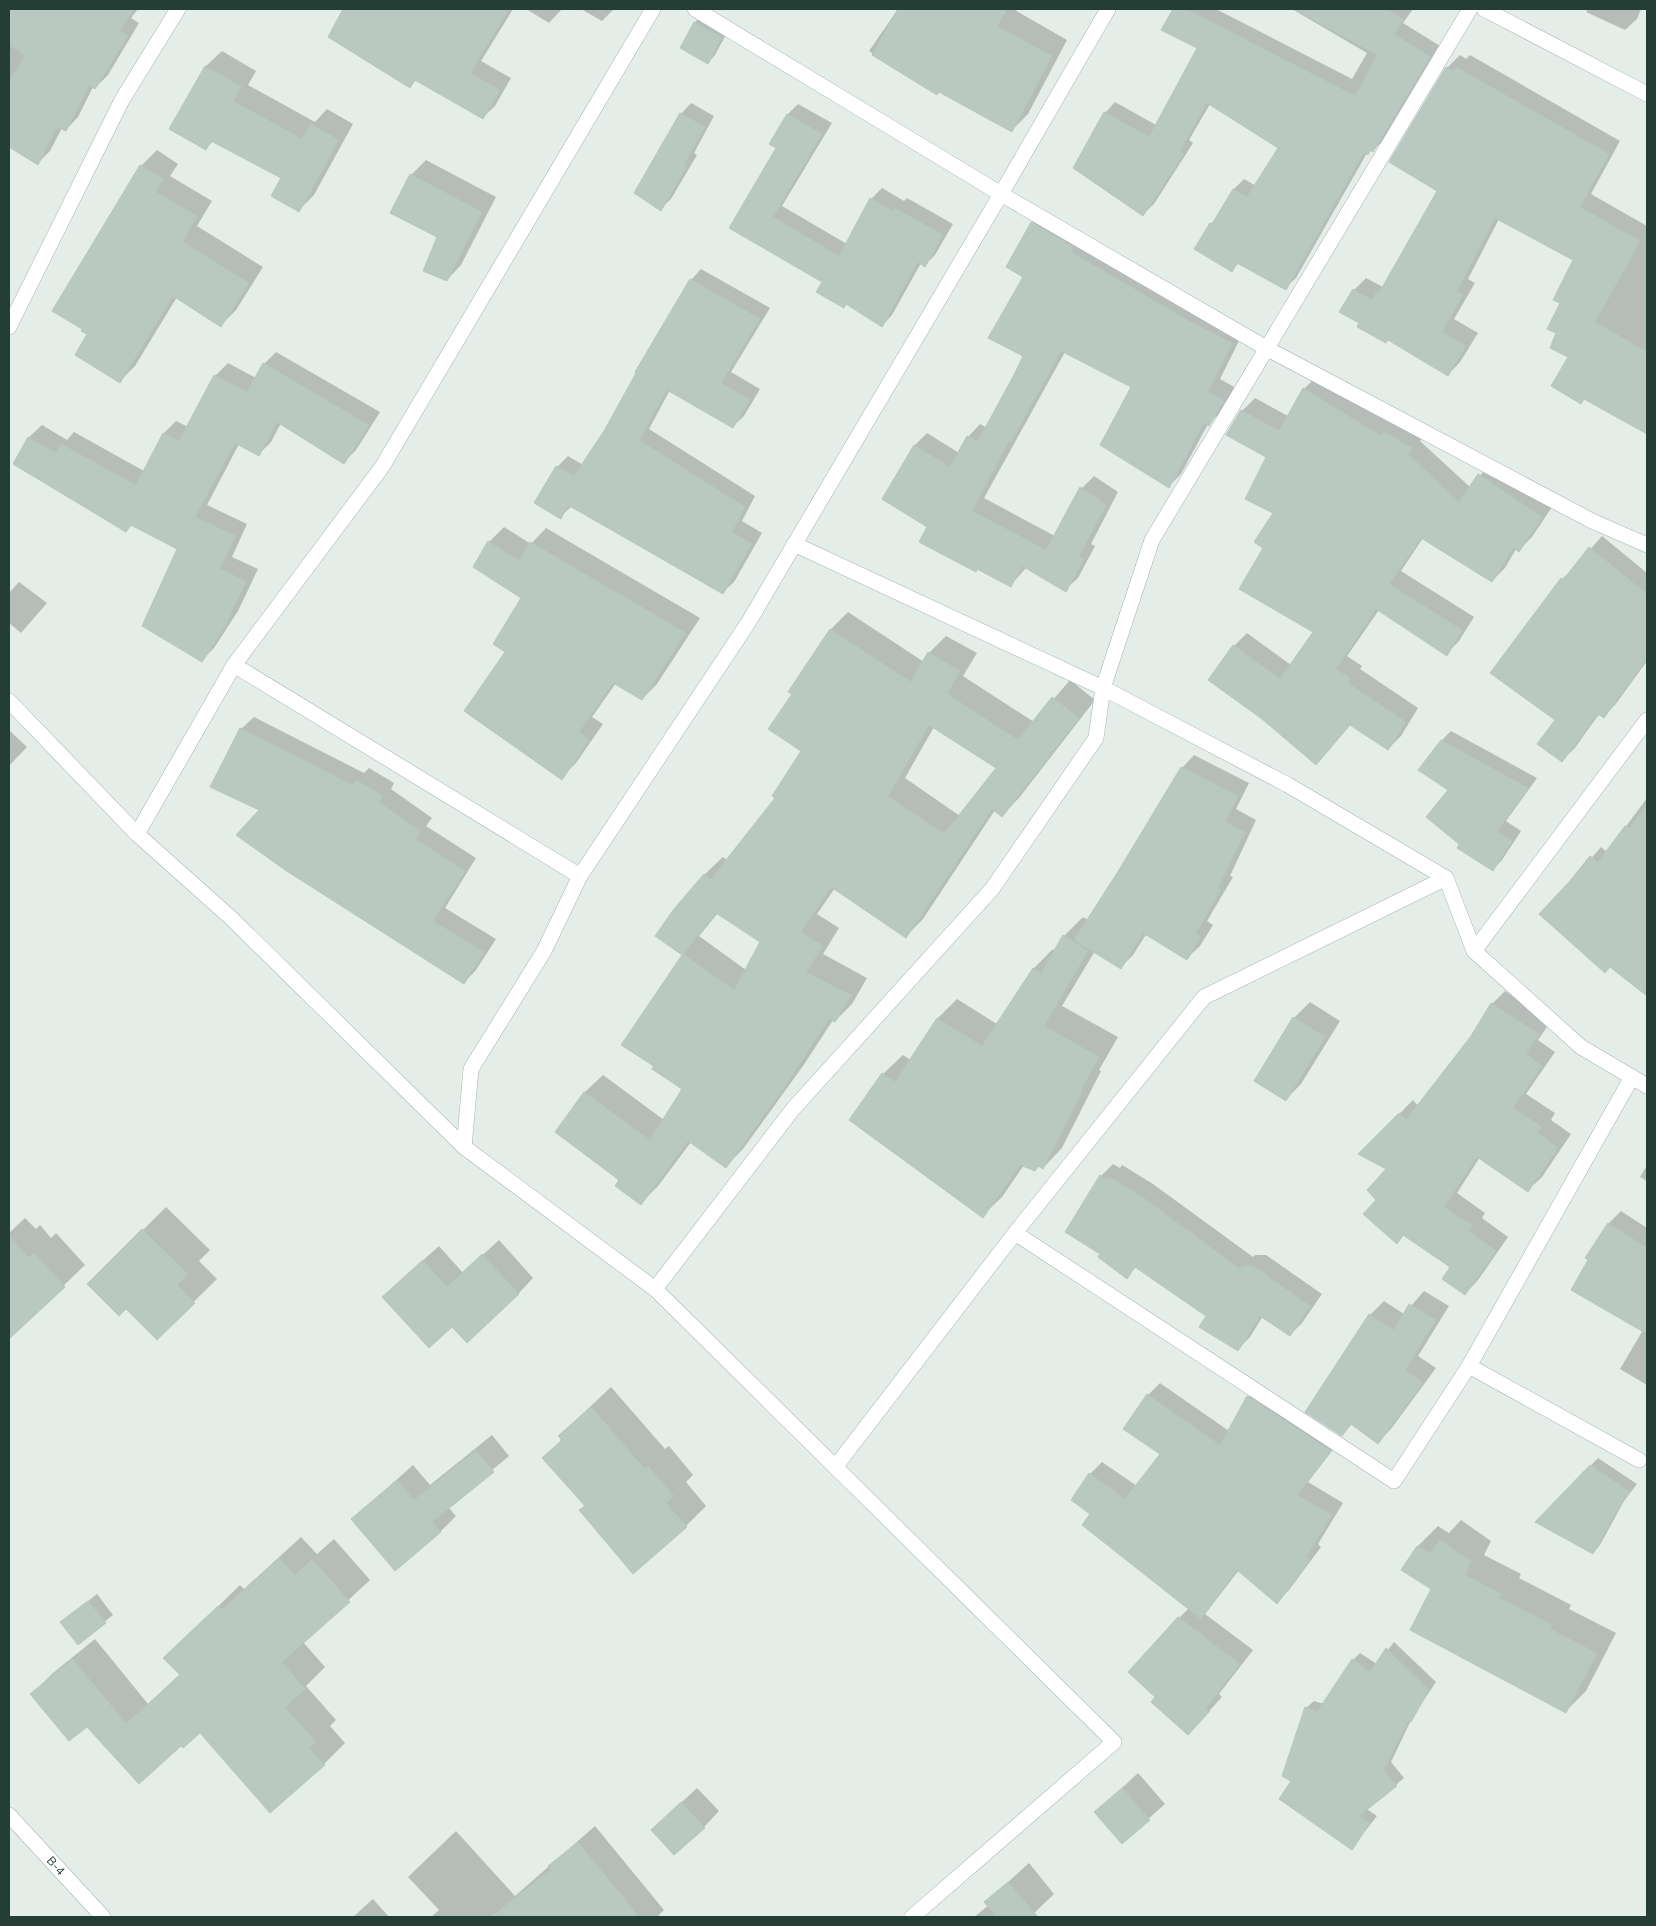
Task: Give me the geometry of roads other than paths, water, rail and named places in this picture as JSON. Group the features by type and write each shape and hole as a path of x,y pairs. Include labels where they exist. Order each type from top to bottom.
{"street":[{"path":"9,327 122,100 178,9"},
{"path":"137,834 234,665 382,466 654,9"},
{"path":"695,9 1001,194 1266,348 1592,522 1647,545"},
{"path":"464,1147 471,1069 544,951 580,876 748,623 1108,9"},
{"path":"655,1289 793,1109 992,889 1096,738 1104,688 1152,540 1470,9"},
{"path":"1484,9 1647,94"},
{"path":"794,544 1104,688 1288,785 1446,878 1474,951 1581,1047 1647,1086"},
{"path":"234,665 580,876"},
{"path":"9,701 137,834 231,918 464,1147 655,1289 1114,1742 912,1917"},
{"path":"1474,951 1647,720"},
{"path":"836,1466 1015,1233 1204,996 1446,878"},
{"path":"1015,1233 1394,1481 1469,1366 1632,1077"},
{"path":"1469,1366 1640,1460"},
{"name":"B-4","path":"9,1815 102,1917"}]}
